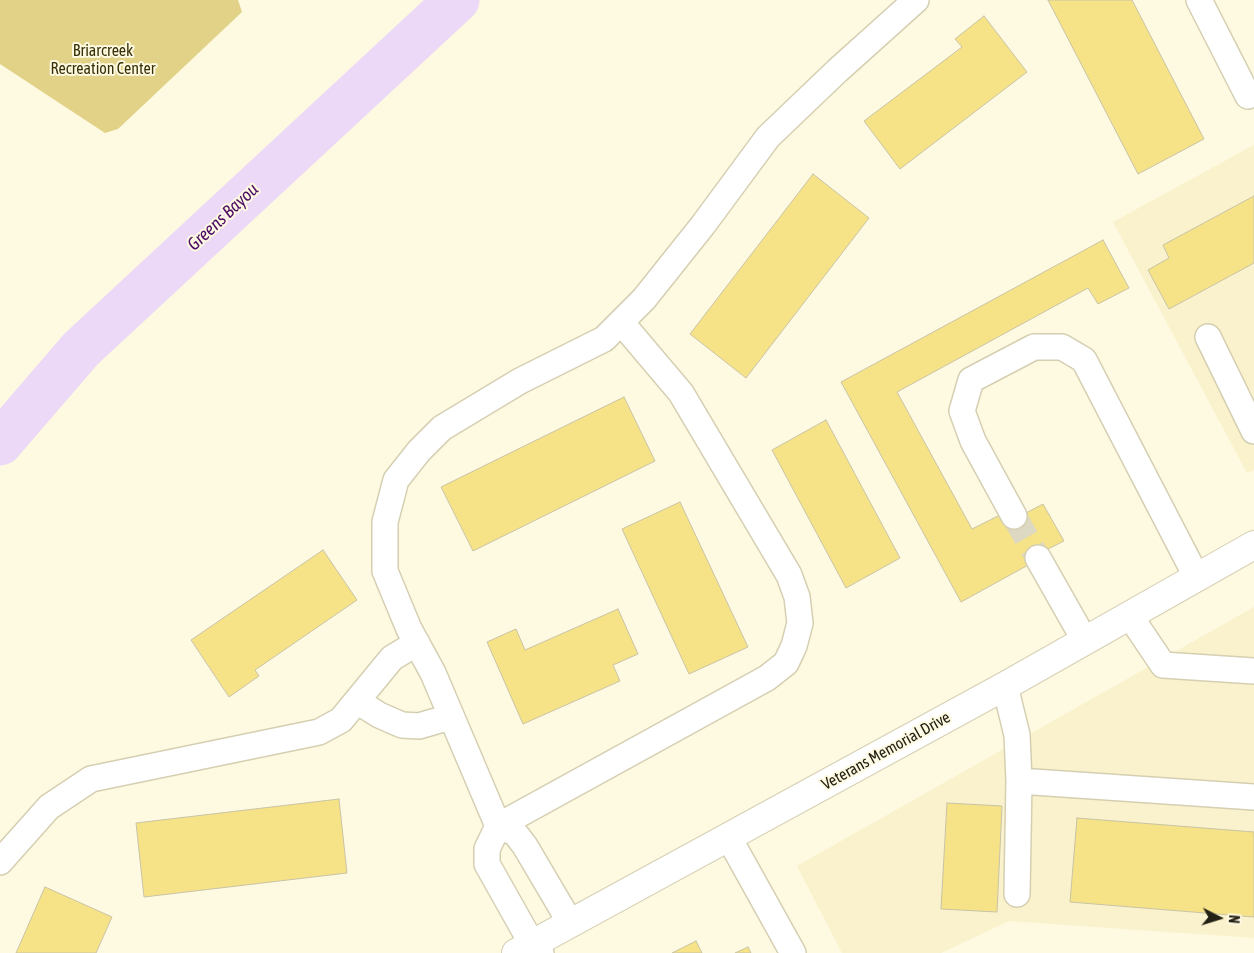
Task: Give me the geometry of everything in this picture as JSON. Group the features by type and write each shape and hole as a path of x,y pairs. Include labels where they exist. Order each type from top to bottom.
{"main road":[{"name":"Veterans Memorial Drive","path":"530,950 571,924 1005,686 1254,545"}],"street":[{"path":"571,924 525,846 514,833 498,826 450,717 433,673 417,643 385,571 385,522 396,480 419,451 442,428 520,381 604,339 644,299 685,248 768,137 837,71 916,0"},
{"path":"1199,0 1248,96"},
{"path":"530,950 488,864 487,849 498,826 768,678 786,663 794,646 800,623 797,598 789,575 681,393 621,322"},
{"path":"1208,337 1254,431"},
{"path":"1014,516 972,441 962,411 971,380 1034,347 1062,347 1084,360 1197,578"},
{"path":"1038,558 1085,641"},
{"path":"1130,616 1163,665 1254,672"},
{"path":"0,862 49,807 91,779 319,732 341,720 392,658 417,643"},
{"path":"1005,686 1017,735 1019,781 1017,894"},
{"path":"357,701 379,715 402,725 419,726 450,717"},
{"path":"1019,781 1254,797"},
{"path":"729,838 793,953"}],"shaded area":[{"path":"1254,145 1254,470 1247,473 1113,222"},
{"path":"1254,607 1254,938 1009,921 941,953 842,953 797,866"}],"green space":[{"name":"Briarcreek Recreation Center","path":"0,0 238,0 242,12 118,129 105,133 0,64"}],"building":[{"path":"1048,0 1132,0 1204,139 1138,174"},
{"path":"984,16 1027,72 900,169 864,121 962,47 955,39"},
{"path":"813,174 869,218 746,378 690,334"},
{"path":"1254,196 1254,263 1169,309 1148,270 1169,258 1163,245"},
{"path":"1103,240 1129,288 1098,304 1088,288 897,392 972,529 1002,514 1007,523 1043,504 1064,541 1028,559 1030,564 961,602 841,382"},
{"path":"624,397 655,461 473,551 441,487"},
{"path":"826,420 900,558 846,588 772,450"},
{"path":"680,502 748,647 689,674 622,529"},
{"path":"323,550 357,600 255,670 259,676 229,697 191,640"},
{"path":"618,609 638,654 613,665 620,681 523,724 487,642 516,629 525,650"},
{"path":"339,799 347,873 144,897 136,823"},
{"path":"947,803 1002,806 997,912 941,909"},
{"path":"1077,818 1254,832 1254,917 1070,902"},
{"path":"45,887 112,917 96,953 16,953"},
{"path":"696,941 702,953 672,953"},
{"path":"748,947 751,953 735,953"}],"waterway":[{"name":"Greens Bayou","path":"0,443 81,349 457,0"}],"tunnel":[{"path":"1014,516 1038,558"}]}
